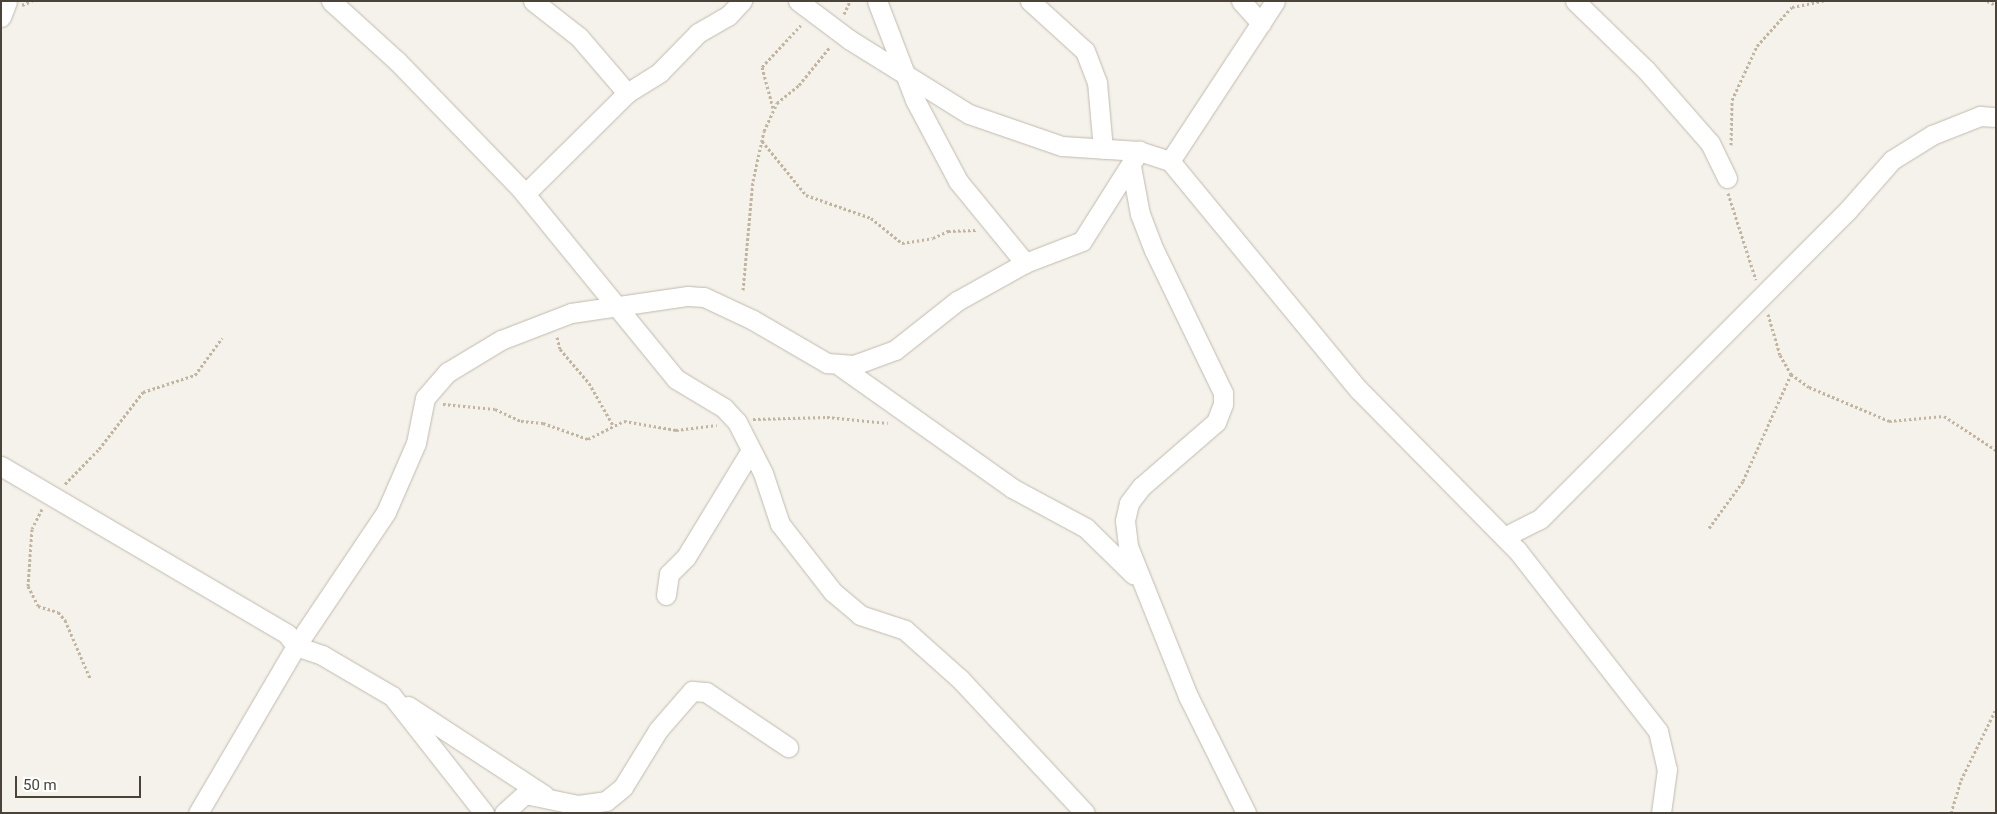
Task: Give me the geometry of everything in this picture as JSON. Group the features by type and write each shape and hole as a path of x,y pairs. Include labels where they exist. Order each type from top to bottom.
{"street":[{"path":"1,17 8,1"},
{"path":"332,1 397,61 525,194 676,379 724,408 737,422 751,450 780,524 802,559 833,592 860,615 912,636 960,679 1085,813"},
{"path":"533,1 579,36 627,93"},
{"path":"525,194 627,93 660,72 698,33 728,16 742,1"},
{"path":"798,1 819,19 908,78 968,114 1062,146 1103,149 1135,158 1170,161 1359,390 1504,537 1658,731 1667,769 1661,813"},
{"path":"878,1 908,78 958,181 1025,263"},
{"path":"1030,1 1085,51 1096,82 1103,149"},
{"path":"1241,1 1261,23"},
{"path":"1170,161 1275,1"},
{"path":"1575,1 1646,70 1710,143 1726,178"},
{"path":"1504,537 1540,519 1892,160 1932,135 1980,116 1996,117"},
{"path":"840,366 895,350 957,301 1025,263 1082,241 1135,158"},
{"path":"1135,158 1140,214 1154,250 1223,393 1223,404 1216,422 1141,487 1129,503 1125,521 1128,546 1188,696 1246,813"},
{"path":"198,813 296,646 386,512 416,443 426,398 448,372 501,340 554,319 615,305 704,297 840,366 1012,488 1105,541 1144,588"},
{"path":"666,595 669,574 686,557 751,450"},
{"path":"1,466 287,634 296,646 322,655 392,696 573,813"},
{"path":"504,813 525,794 578,805 606,801 624,787 658,730 692,692 706,692 788,747"},
{"path":"392,696 484,813"}],"path":[{"path":"743,290 762,141 773,108 818,64 838,31 850,1"},
{"path":"1823,1 1792,7 1757,46 1732,100 1726,178 1731,214 1761,294 1780,355 1791,374 1865,414 1889,421 1944,416 1996,450"},
{"path":"1987,1 1996,6"},
{"path":"773,108 762,67 786,36 848,6"},
{"path":"762,141 806,195 871,218 902,243 933,238 948,230 1001,233"},
{"path":"554,319 560,349 589,383 613,425"},
{"path":"90,678 65,620 58,612 38,606 28,586 32,529 53,496 99,449 143,392 195,375 222,338"},
{"path":"1709,528 1743,481 1791,374"},
{"path":"426,398 495,409 521,422 543,423 588,439 624,421 676,430 737,422 827,417 898,425"},
{"path":"1951,813 1961,780 1976,756 1985,727 1996,709"}]}
